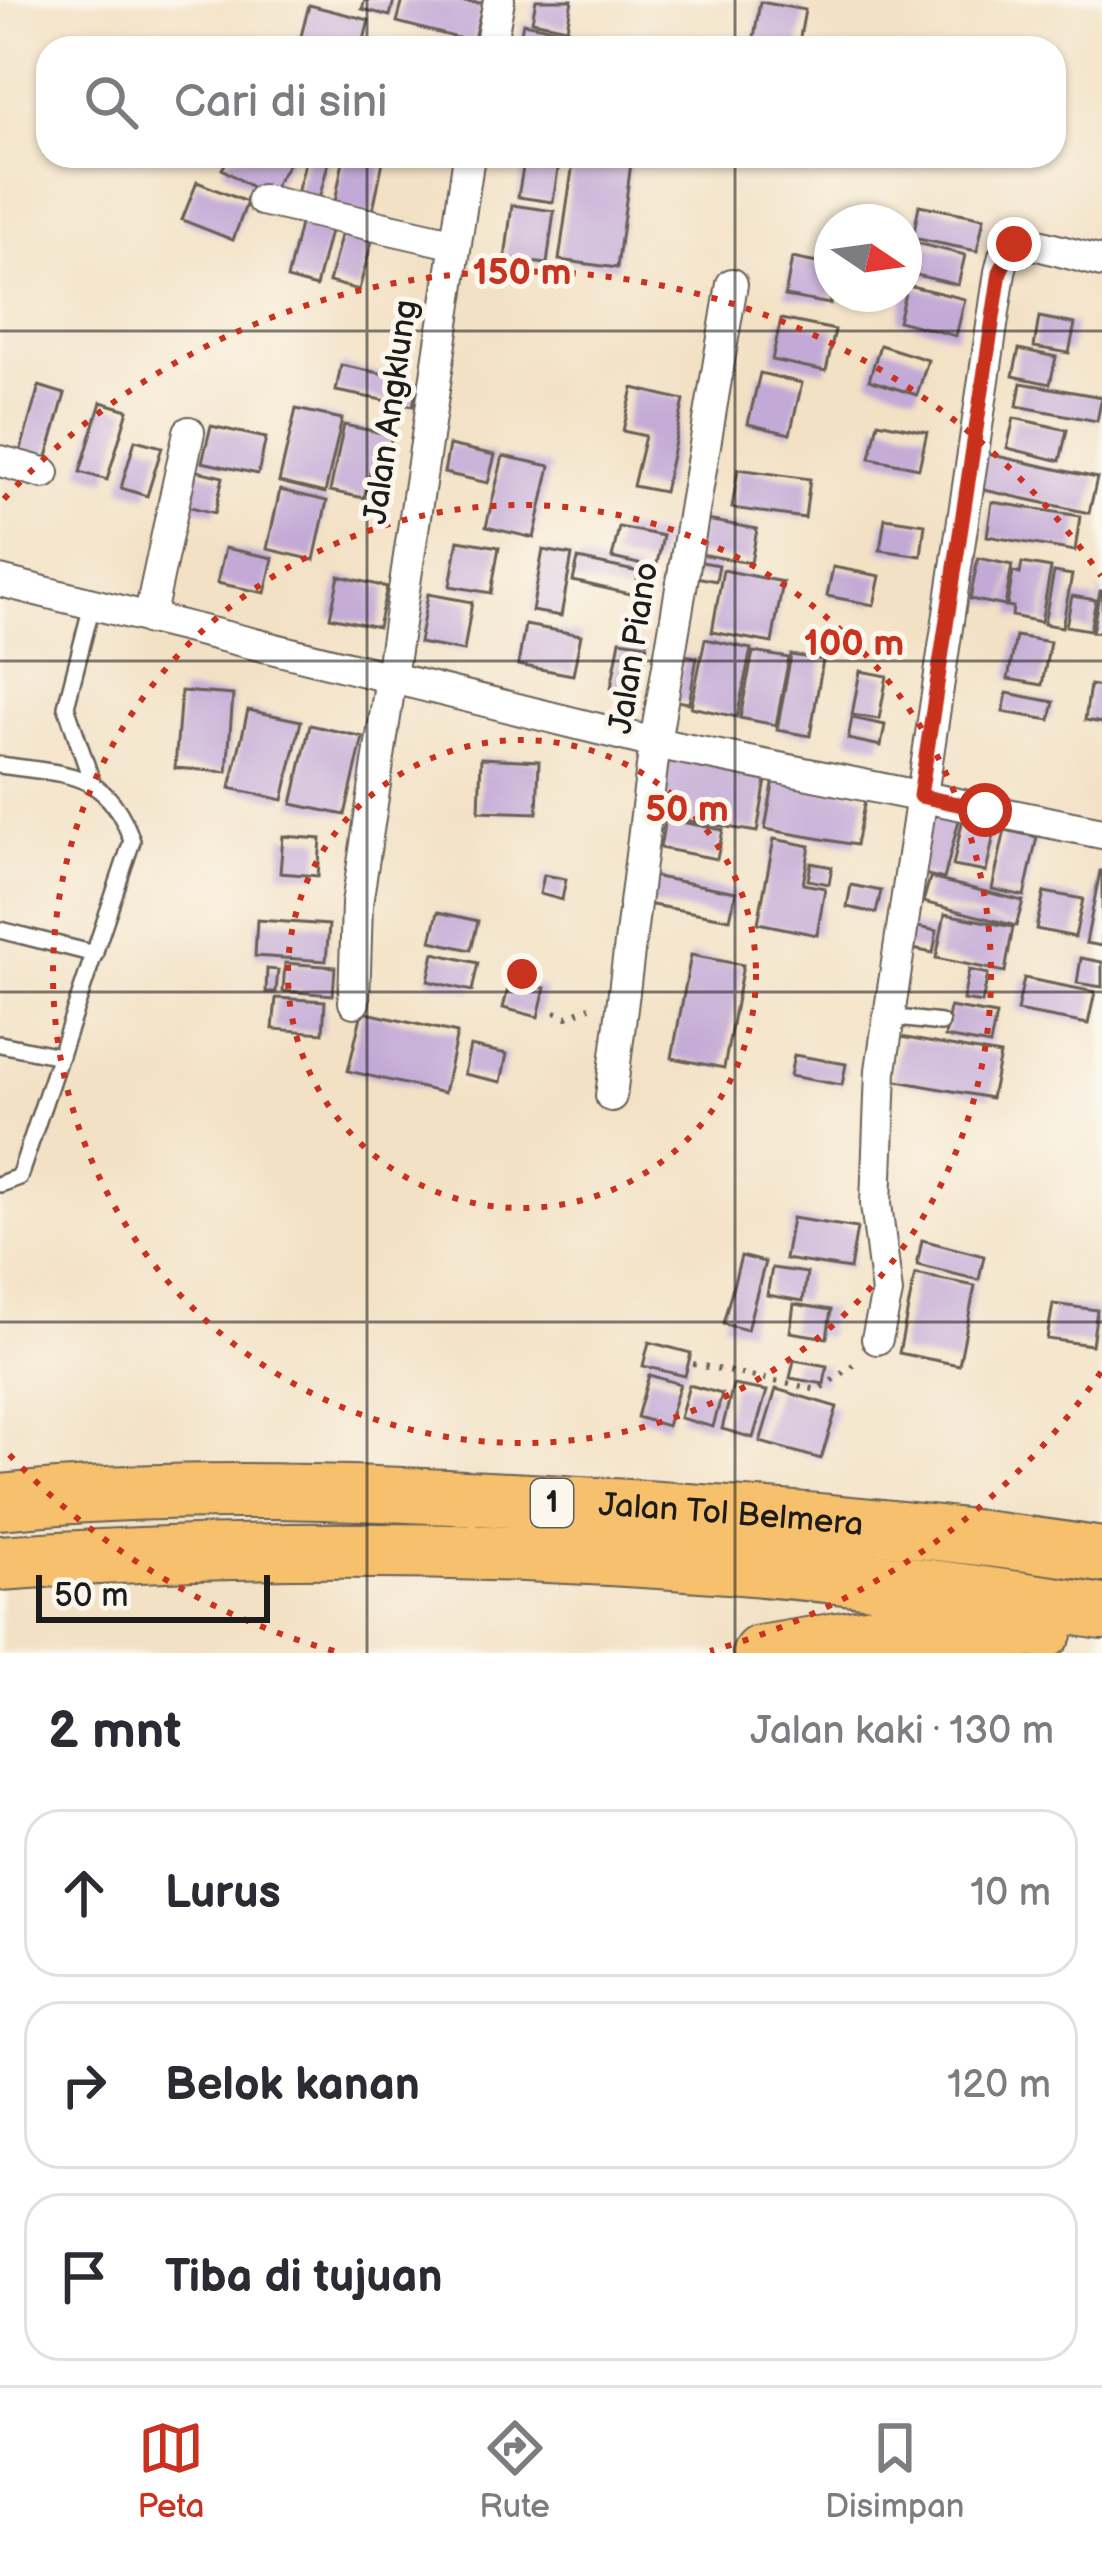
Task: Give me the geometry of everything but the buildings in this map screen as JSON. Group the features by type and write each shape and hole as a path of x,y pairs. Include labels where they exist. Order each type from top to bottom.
{"highway":[{"name":"Jalan Tol Belmera","path":"1,1501 119,1490 359,1492 670,1509 982,1536 1102,1555"},
{"name":"Jalan Tol Belmera","path":"0,1563 349,1553 662,1562 976,1591 1102,1612"},
{"path":"760,1653 904,1629 1102,1632"}],"street":[{"path":"492,36 499,0"},
{"name":"Jalan Angklung","path":"354,1002 357,904 467,168"},
{"path":"262,200 452,243"},
{"path":"878,1339 887,1293 877,1204 876,1139 889,1017 1004,256 1023,242 1102,262"},
{"name":"Jalan Piano","path":"611,1096 655,743 732,284"},
{"path":"149,619 189,432"},
{"path":"0,461 44,473"},
{"path":"0,581 655,743 1102,833"}],"lane":[{"path":"0,1184 19,1177 132,841 123,812 91,778 66,706 92,605"},
{"path":"0,765 91,778"},
{"path":"0,930 94,954"},
{"path":"889,1017 941,1023"},
{"path":"0,1044 60,1056"}],"path":[{"path":"693,1364 818,1390 842,1377 878,1339"}],"route":[{"path":"985,810 920,796 1000,272 1014,244"}]}
